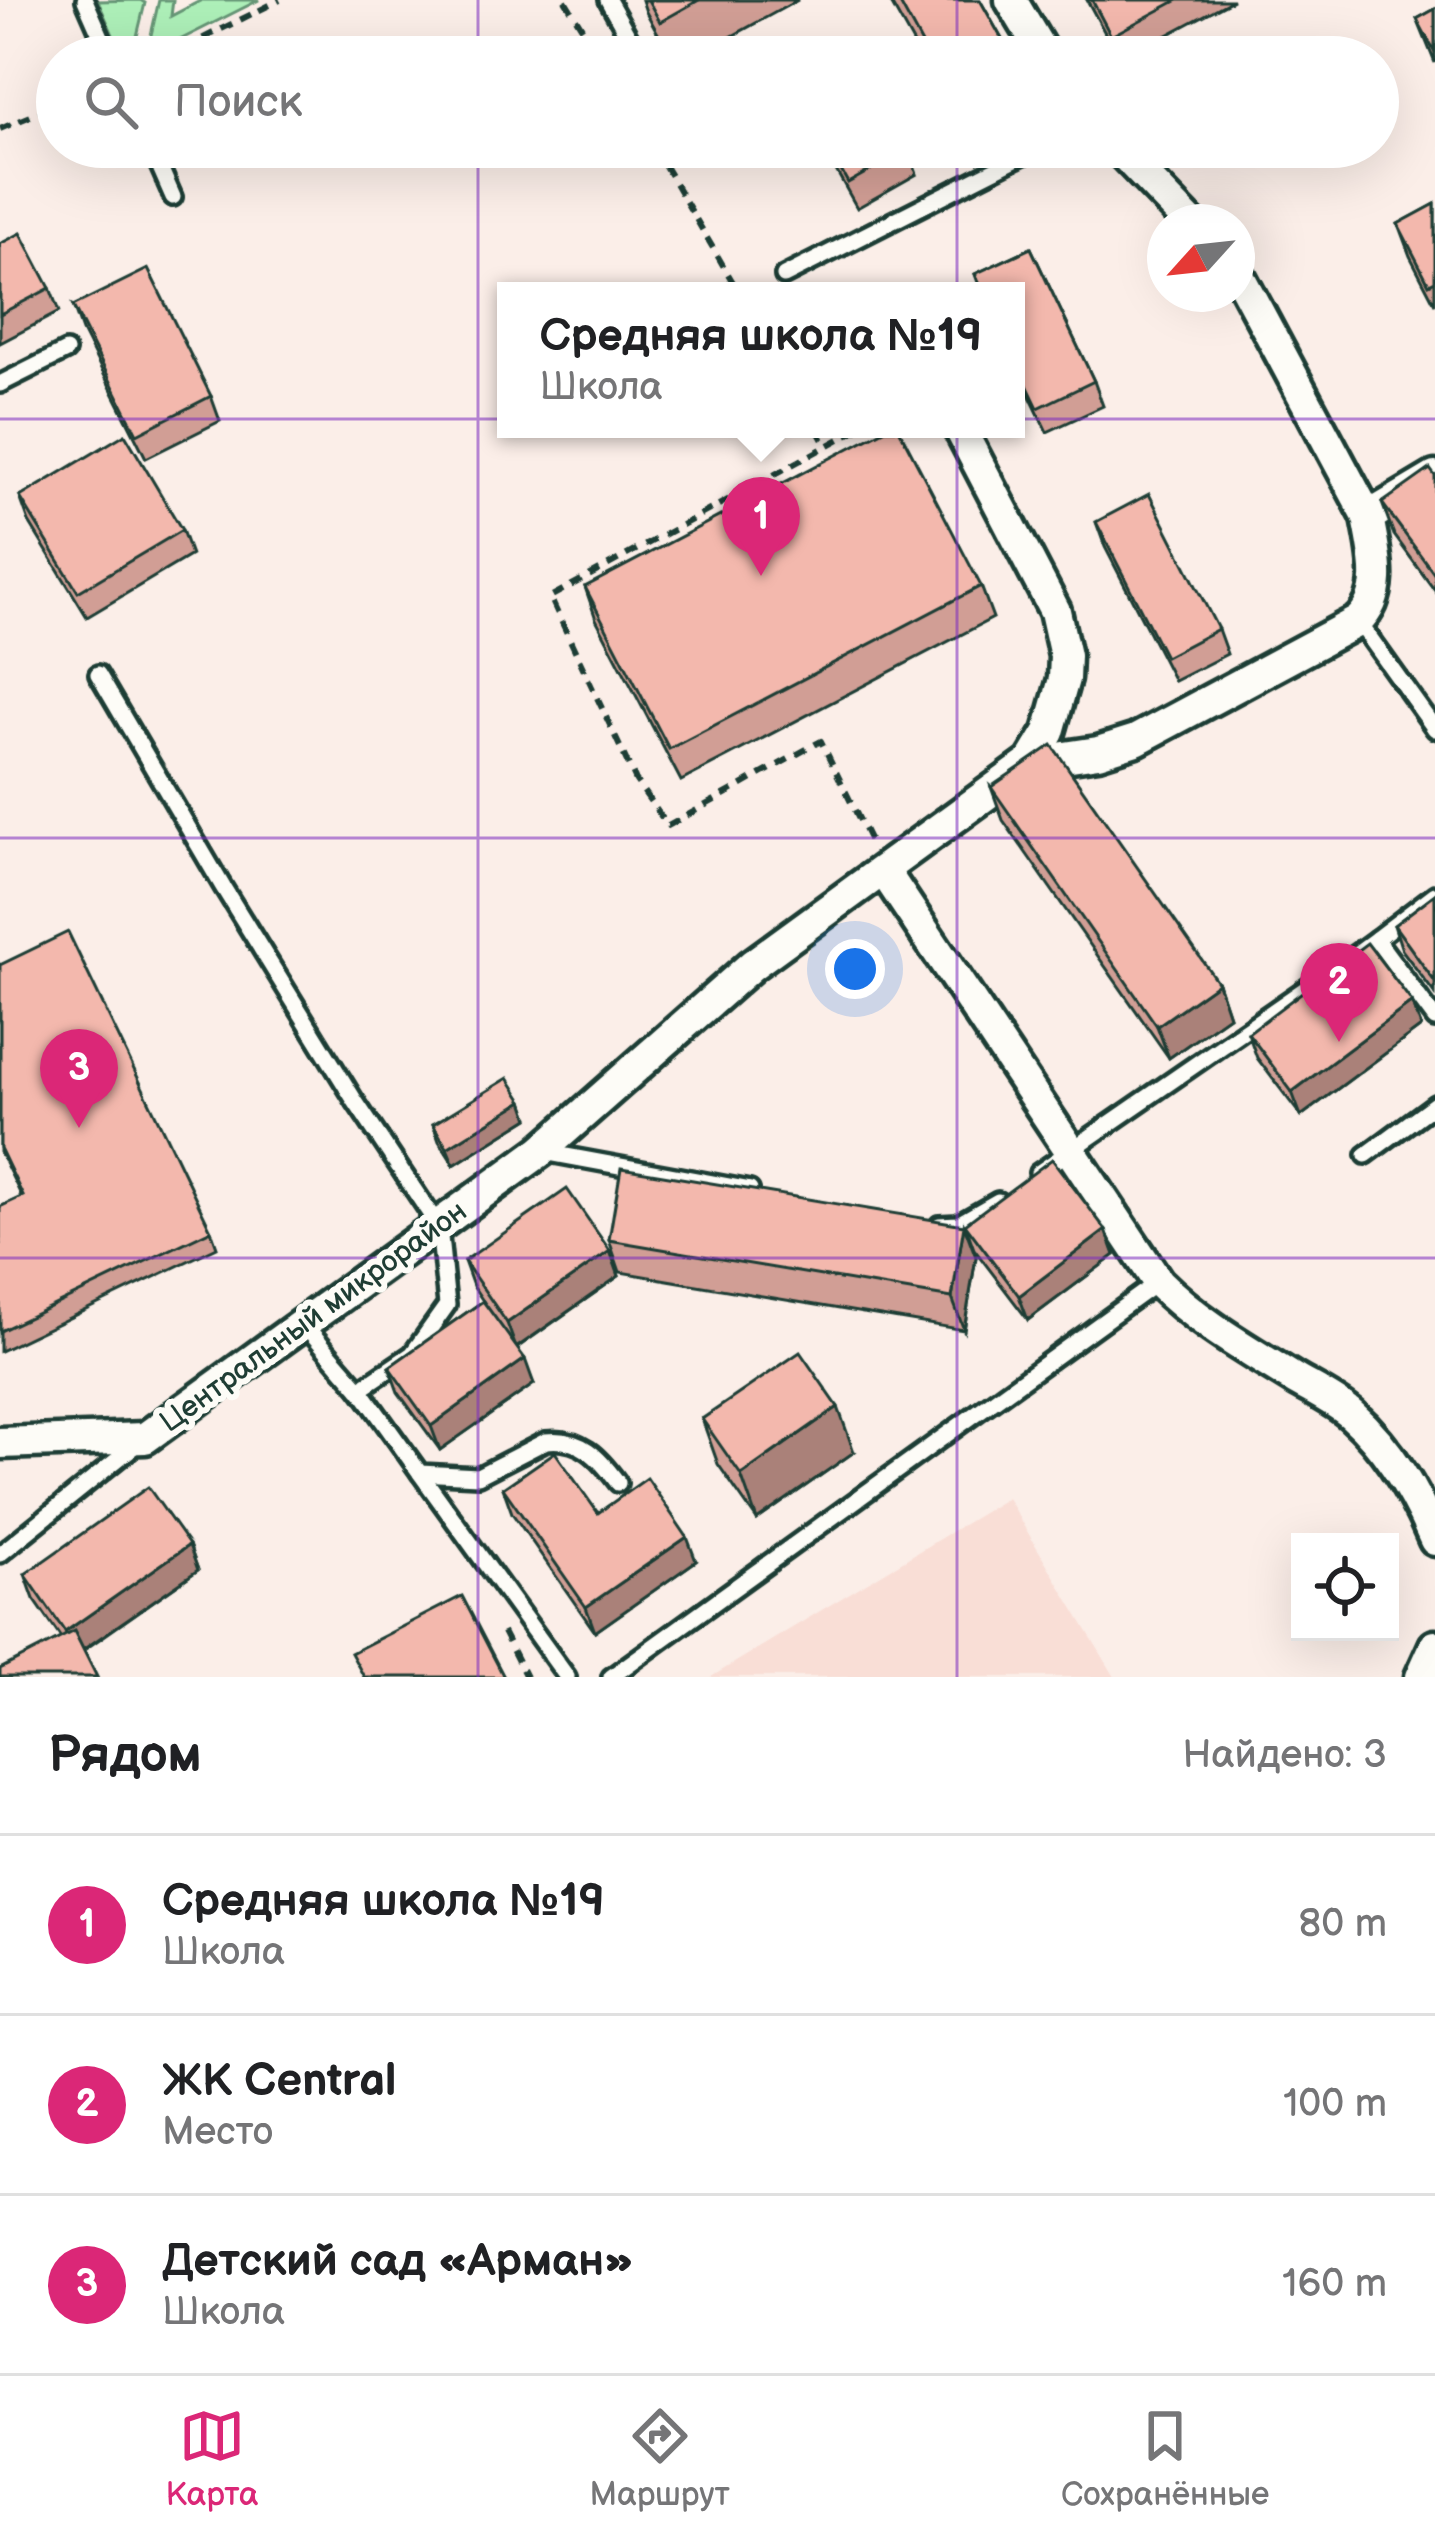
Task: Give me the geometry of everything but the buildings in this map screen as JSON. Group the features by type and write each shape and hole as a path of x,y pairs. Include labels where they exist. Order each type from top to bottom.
{"street":[{"path":"1011,0 1032,36"},
{"path":"1137,168 1172,204"},
{"path":"1031,762 1098,752 1136,740 1369,611 1376,585 1368,517 1255,306"},
{"path":"965,438 1061,632 1065,656 1060,702 1031,762"},
{"path":"1368,517 1435,477"},
{"name":"Центральный микрорайон","path":"0,1443 145,1438 541,1151 752,965 1031,762"},
{"path":"884,872 1158,1282 1202,1321 1348,1412 1401,1472 1435,1540"},
{"path":"1421,1677 1435,1646"}],"lane":[{"path":"85,0 101,36"},
{"path":"608,0 628,36"},
{"path":"160,168 173,196"},
{"path":"784,276 997,168"},
{"path":"0,384 66,351"},
{"path":"1358,621 1435,729"},
{"path":"98,674 355,1101 439,1226 447,1305 412,1354 360,1389"},
{"path":"925,1226 958,1224 986,1210 1188,1073 1435,894"},
{"path":"1376,939 1435,1019"},
{"path":"1366,1155 1435,1104"},
{"path":"541,1151 759,1192"},
{"path":"611,1677 1158,1282"},
{"path":"302,1322 360,1389 567,1677"},
{"path":"0,1554 145,1438"},
{"path":"420,1473 478,1475 546,1441 558,1440 592,1452 618,1484"}],"path":[{"path":"207,36 280,0"},
{"path":"565,0 587,36"},
{"path":"0,129 36,114"},
{"path":"666,168 733,282"},
{"path":"822,438 826,446"},
{"path":"841,438 550,597 636,781 668,826 821,740 884,872"}],"shaded area":[{"path":"1007,1498 1115,1677 711,1677"}],"green space":[{"path":"159,0 173,0 171,16 202,0 259,0 188,36 151,36"},
{"path":"98,1 145,3 137,36 114,36"}],"place":[{"name":"Средняя школа №19","path":"761,576"},
{"name":"ЖК Central","path":"1339,1042"},
{"name":"Детский сад «Арман»","path":"79,1128"}]}
